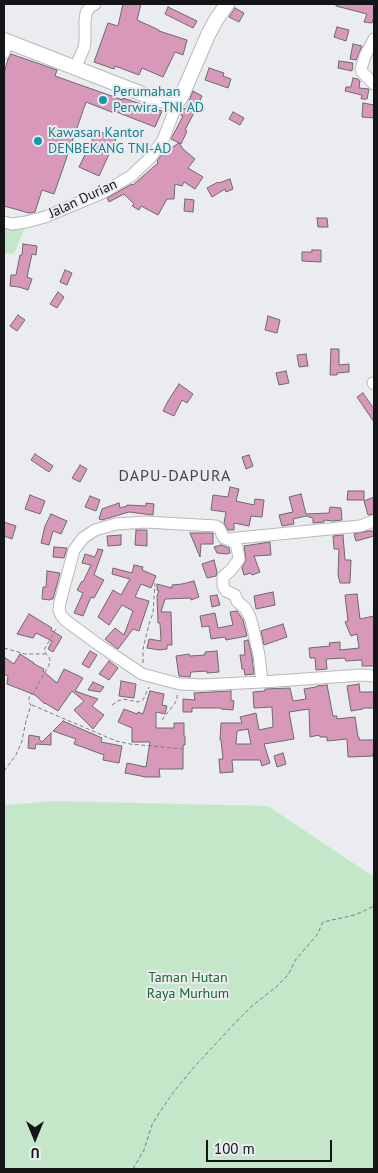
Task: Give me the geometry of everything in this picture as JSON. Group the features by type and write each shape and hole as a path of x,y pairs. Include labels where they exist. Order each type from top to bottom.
{"main road":[{"path":"5,45 75,68 155,99 174,103 178,101 184,90 208,34 227,4"}],"street":[{"path":"75,68 86,42 86,13 95,4"},
{"path":"374,40 361,69 374,84"},
{"name":"Jalan Durian","path":"4,222 12,224 45,217 102,193 131,176 150,158 163,140 178,101"},
{"path":"228,539 360,526 374,521"},
{"path":"262,682 260,655 250,617 245,608 237,601 235,595 226,591 223,586 223,577 239,559 236,544 224,538 219,528 216,526 126,522 94,530 74,550 60,602 59,610 61,615 99,645 142,674 180,684 202,685 262,682 361,675 374,676"}],"path":[{"path":"142,674 143,649 153,613 155,583"},
{"path":"4,771 20,747 31,705 29,702 30,697 36,690 49,665 50,659 44,650 45,646 57,626 65,620"},
{"path":"4,648 25,654 46,654"},
{"path":"112,705 118,700 123,699 138,702 143,700 154,678"},
{"path":"162,720 175,703 180,684"},
{"path":"31,705 116,741 184,749"},
{"path":"133,1169 144,1150 152,1126 175,1090 236,1022 288,975 296,959 317,935 323,922 355,914 374,906"}],"green space":[{"path":"4,226 25,227 14,254 4,253"},
{"name":"Taman Hutan Raya Murhum","path":"53,801 268,806 374,877 374,1169 4,1169 4,805"}],"building":[{"path":"123,4 141,4 137,20 159,31 187,40 183,55 175,52 163,77 142,68 139,75 115,66 114,69 94,62 108,23 118,26"},
{"path":"336,4 374,4 372,23 364,22 367,14 336,6"},
{"path":"168,7 197,21 193,28 165,14"},
{"path":"235,8 244,13 239,22 229,17"},
{"path":"337,27 349,30 346,41 334,37"},
{"path":"353,44 362,46 356,60 350,59"},
{"name":"Kawasan Kantor DENBEKANG TNI-AD","path":"11,54 57,70 55,76 123,100 123,98 162,111 155,127 86,102 54,194 42,190 35,212 29,213 4,206 4,73"},
{"path":"339,61 353,63 352,71 338,68"},
{"path":"209,68 224,73 223,76 231,79 228,88 205,80"},
{"path":"353,78 360,81 359,88 369,89 367,99 361,99 362,95 345,91 346,87 351,87"},
{"path":"193,91 202,96 185,130 187,131 181,144 171,139 183,116 181,115 183,108 186,109"},
{"path":"363,103 374,105 374,118 362,117"},
{"path":"233,112 244,118 240,125 229,119"},
{"path":"97,130 116,139 99,176 79,167"},
{"path":"179,143 195,159 188,168 203,177 195,189 184,182 182,186 175,184 174,199 167,199 158,215 141,206 139,210 132,206 134,204 124,194 109,202 107,198 133,185 158,163 157,161 162,154"},
{"path":"230,179 233,189 226,192 225,189 212,197 207,188 218,182"},
{"path":"185,199 194,200 193,212 184,211"},
{"path":"317,218 327,218 328,227 318,227"},
{"path":"23,244 37,246 36,255 32,254 27,277 32,279 28,290 10,286 11,275 16,275"},
{"path":"312,250 321,250 321,262 302,261 302,252 312,252"},
{"path":"65,270 72,273 67,285 60,282"},
{"path":"58,292 64,297 57,308 50,304"},
{"path":"18,315 25,320 17,331 10,326"},
{"path":"268,316 280,320 277,333 265,330"},
{"path":"331,349 339,349 339,365 349,364 349,372 330,375"},
{"path":"306,354 308,366 299,367 297,355"},
{"path":"286,371 289,383 279,385 276,373"},
{"path":"179,384 193,394 187,403 182,400 174,416 163,411"},
{"path":"363,393 374,409 374,422 357,397"},
{"path":"35,454 53,466 49,472 31,460"},
{"path":"249,455 253,466 246,469 242,457"},
{"path":"80,465 87,469 80,482 72,478"},
{"path":"230,487 239,489 236,501 254,505 255,499 264,500 262,517 251,516 249,526 234,523 234,530 228,530 224,523 226,512 211,510 213,495 228,497"},
{"path":"348,491 364,491 364,500 347,500"},
{"path":"301,494 306,514 329,513 330,507 341,508 342,520 324,520 324,522 313,523 313,518 306,516 293,519 294,524 282,526 279,515 293,512 289,497"},
{"path":"30,495 45,501 40,514 25,509"},
{"path":"90,496 100,500 96,511 85,507"},
{"path":"374,497 374,514 368,515 364,501"},
{"path":"119,503 120,508 127,505 146,506 146,503 154,504 153,515 129,512 102,520 99,519 102,509"},
{"path":"51,514 67,521 61,534 53,531 49,545 41,543 45,526"},
{"path":"4,522 16,526 12,539 4,536"},
{"path":"136,530 147,530 147,546 135,545"},
{"path":"374,531 374,536 356,541 354,534"},
{"path":"190,533 213,533 213,544 201,544 200,557"},
{"path":"121,535 121,545 108,546 107,536"},
{"path":"343,535 345,560 351,560 350,583 340,583 338,575 339,549 334,549 333,536"},
{"path":"270,542 271,555 254,556 260,572 244,575 242,568 246,560 244,546"},
{"path":"221,545 229,548 230,553 217,553 214,547"},
{"path":"54,547 67,548 64,558 53,557"},
{"path":"98,549 103,550 94,575 104,580 94,598 91,597 83,616 74,613 83,593 77,590 91,565 82,563 85,554 95,557"},
{"path":"214,560 216,576 207,578 202,564"},
{"path":"134,565 143,567 142,570 156,576 151,588 141,584 135,597 149,601 139,631 133,629 118,649 105,639 115,628 124,635 133,611 122,605 109,625 98,617 113,590 121,595 130,579 112,574 113,568 132,573"},
{"path":"47,571 60,573 53,599 50,600 42,599 43,587 46,587"},
{"path":"194,581 199,597 191,600 191,598 165,599 161,612 171,612 172,645 167,645 167,649 159,650 147,648 149,639 161,641 160,623 158,623 157,596 159,591 157,590 157,584 172,588 172,585"},
{"path":"273,592 275,605 256,609 254,596"},
{"path":"357,594 360,619 374,616 374,666 362,666 362,660 346,661 345,658 326,659 327,669 316,670 315,658 310,658 309,648 330,646 329,643 340,642 340,650 359,648 357,634 351,636 345,622 348,621 345,595"},
{"path":"217,595 220,605 212,607 210,596"},
{"path":"237,611 243,620 247,636 226,640 225,637 211,639 209,626 202,627 200,616 215,613 218,628 233,625 230,612"},
{"path":"29,614 52,628 51,630 62,637 53,652 48,649 52,641 36,633 33,638 17,634"},
{"path":"283,624 287,637 264,645 261,631"},
{"path":"248,640 254,674 245,675 240,655 245,655 244,641"},
{"path":"90,651 97,655 89,668 82,664"},
{"path":"217,651 219,672 191,672 190,677 179,676 176,656 189,654 190,656 205,655 205,652"},
{"path":"20,654 44,669 43,671 57,683 64,669 83,678 75,691 98,699 92,706 104,715 93,729 74,710 84,701 72,691 58,711 45,704 35,695 7,684 8,676 4,674 4,657 14,664"},
{"path":"109,661 118,668 109,680 99,674"},
{"path":"121,681 136,684 134,698 119,696"},
{"path":"93,682 104,687 100,692 88,690"},
{"path":"359,684 360,692 374,692 374,708 351,711 347,686"},
{"path":"327,685 333,716 337,716 337,719 355,717 359,740 374,740 373,756 348,757 347,739 327,741 327,737 320,737 319,735 310,737 309,709 289,712 294,739 264,744 270,763 262,766 260,760 232,760 233,772 220,773 219,759 223,759 220,740 221,723 242,723 240,717 256,713 259,730 273,727 272,707 254,708 253,692 265,691 265,689 290,688 293,701 306,699 304,689","holes":["248,729 251,744 236,744 237,731"]},
{"path":"150,691 164,694 162,705 167,706 165,714 156,712 156,728 174,728 174,723 184,723 183,769 159,769 160,777 146,777 125,773 127,763 146,767 150,742 132,742 132,728 118,722 124,709 137,714 138,712 143,714"},
{"path":"231,691 231,700 234,701 233,710 192,708 192,712 183,712 183,699 195,700 194,693"},
{"path":"63,721 102,738 101,742 122,746 119,763 103,760 104,755 74,744 76,739 53,731"},
{"path":"51,733 51,745 36,744 35,749 28,748 29,735 40,737 39,739 42,742"},
{"path":"283,753 286,764 277,767 274,756"}],"place":[{"name":"Perumahan Perwira TNI AD","path":"103,100"},
{"name":"Kawasan Kantor DENBEKANG TNI-AD","path":"38,141"}],"district":[{"name":"DAPU-DAPURA","path":"175,476"}]}
